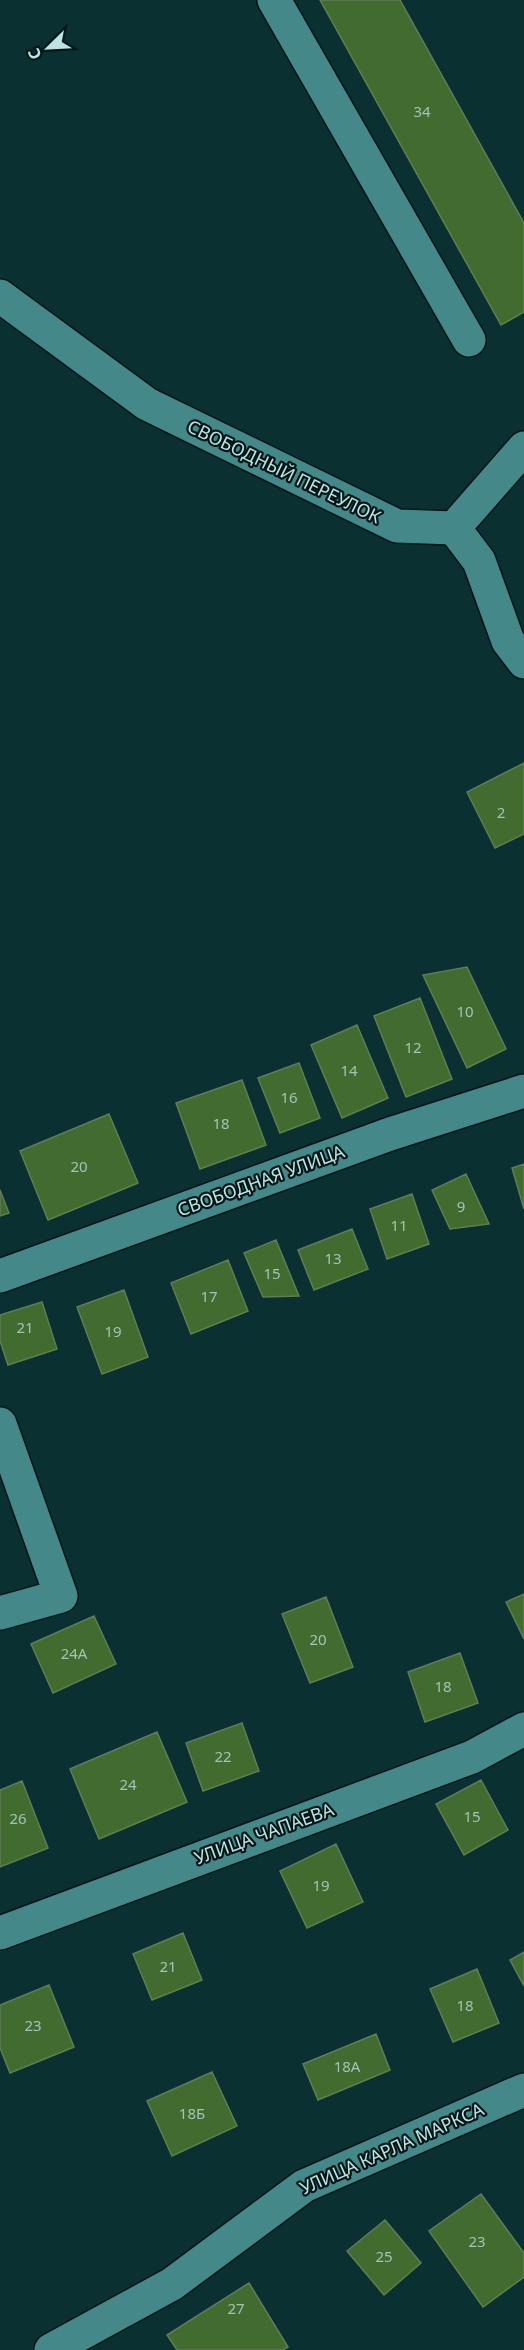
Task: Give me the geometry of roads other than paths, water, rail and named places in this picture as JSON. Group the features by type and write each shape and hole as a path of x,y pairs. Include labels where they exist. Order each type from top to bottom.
{"street":[{"path":"274,0 469,340"},
{"name":"СВОБОДНЫЙ ПЕРЕУЛОК","path":"0,296 147,404 397,526 454,528"},
{"path":"524,448 454,528 479,561 508,641 524,662"},
{"name":"СВОБОДНАЯ УЛИЦА","path":"0,1276 390,1134 524,1091"},
{"path":"0,1424 61,1596 0,1613"},
{"name":"УЛИЦА ЧАПАЕВА","path":"0,1933 472,1756 524,1729"},
{"name":"УЛИЦА КАРЛА МАРКСА","path":"51,2350 172,2284 304,2186 524,2090"}]}
